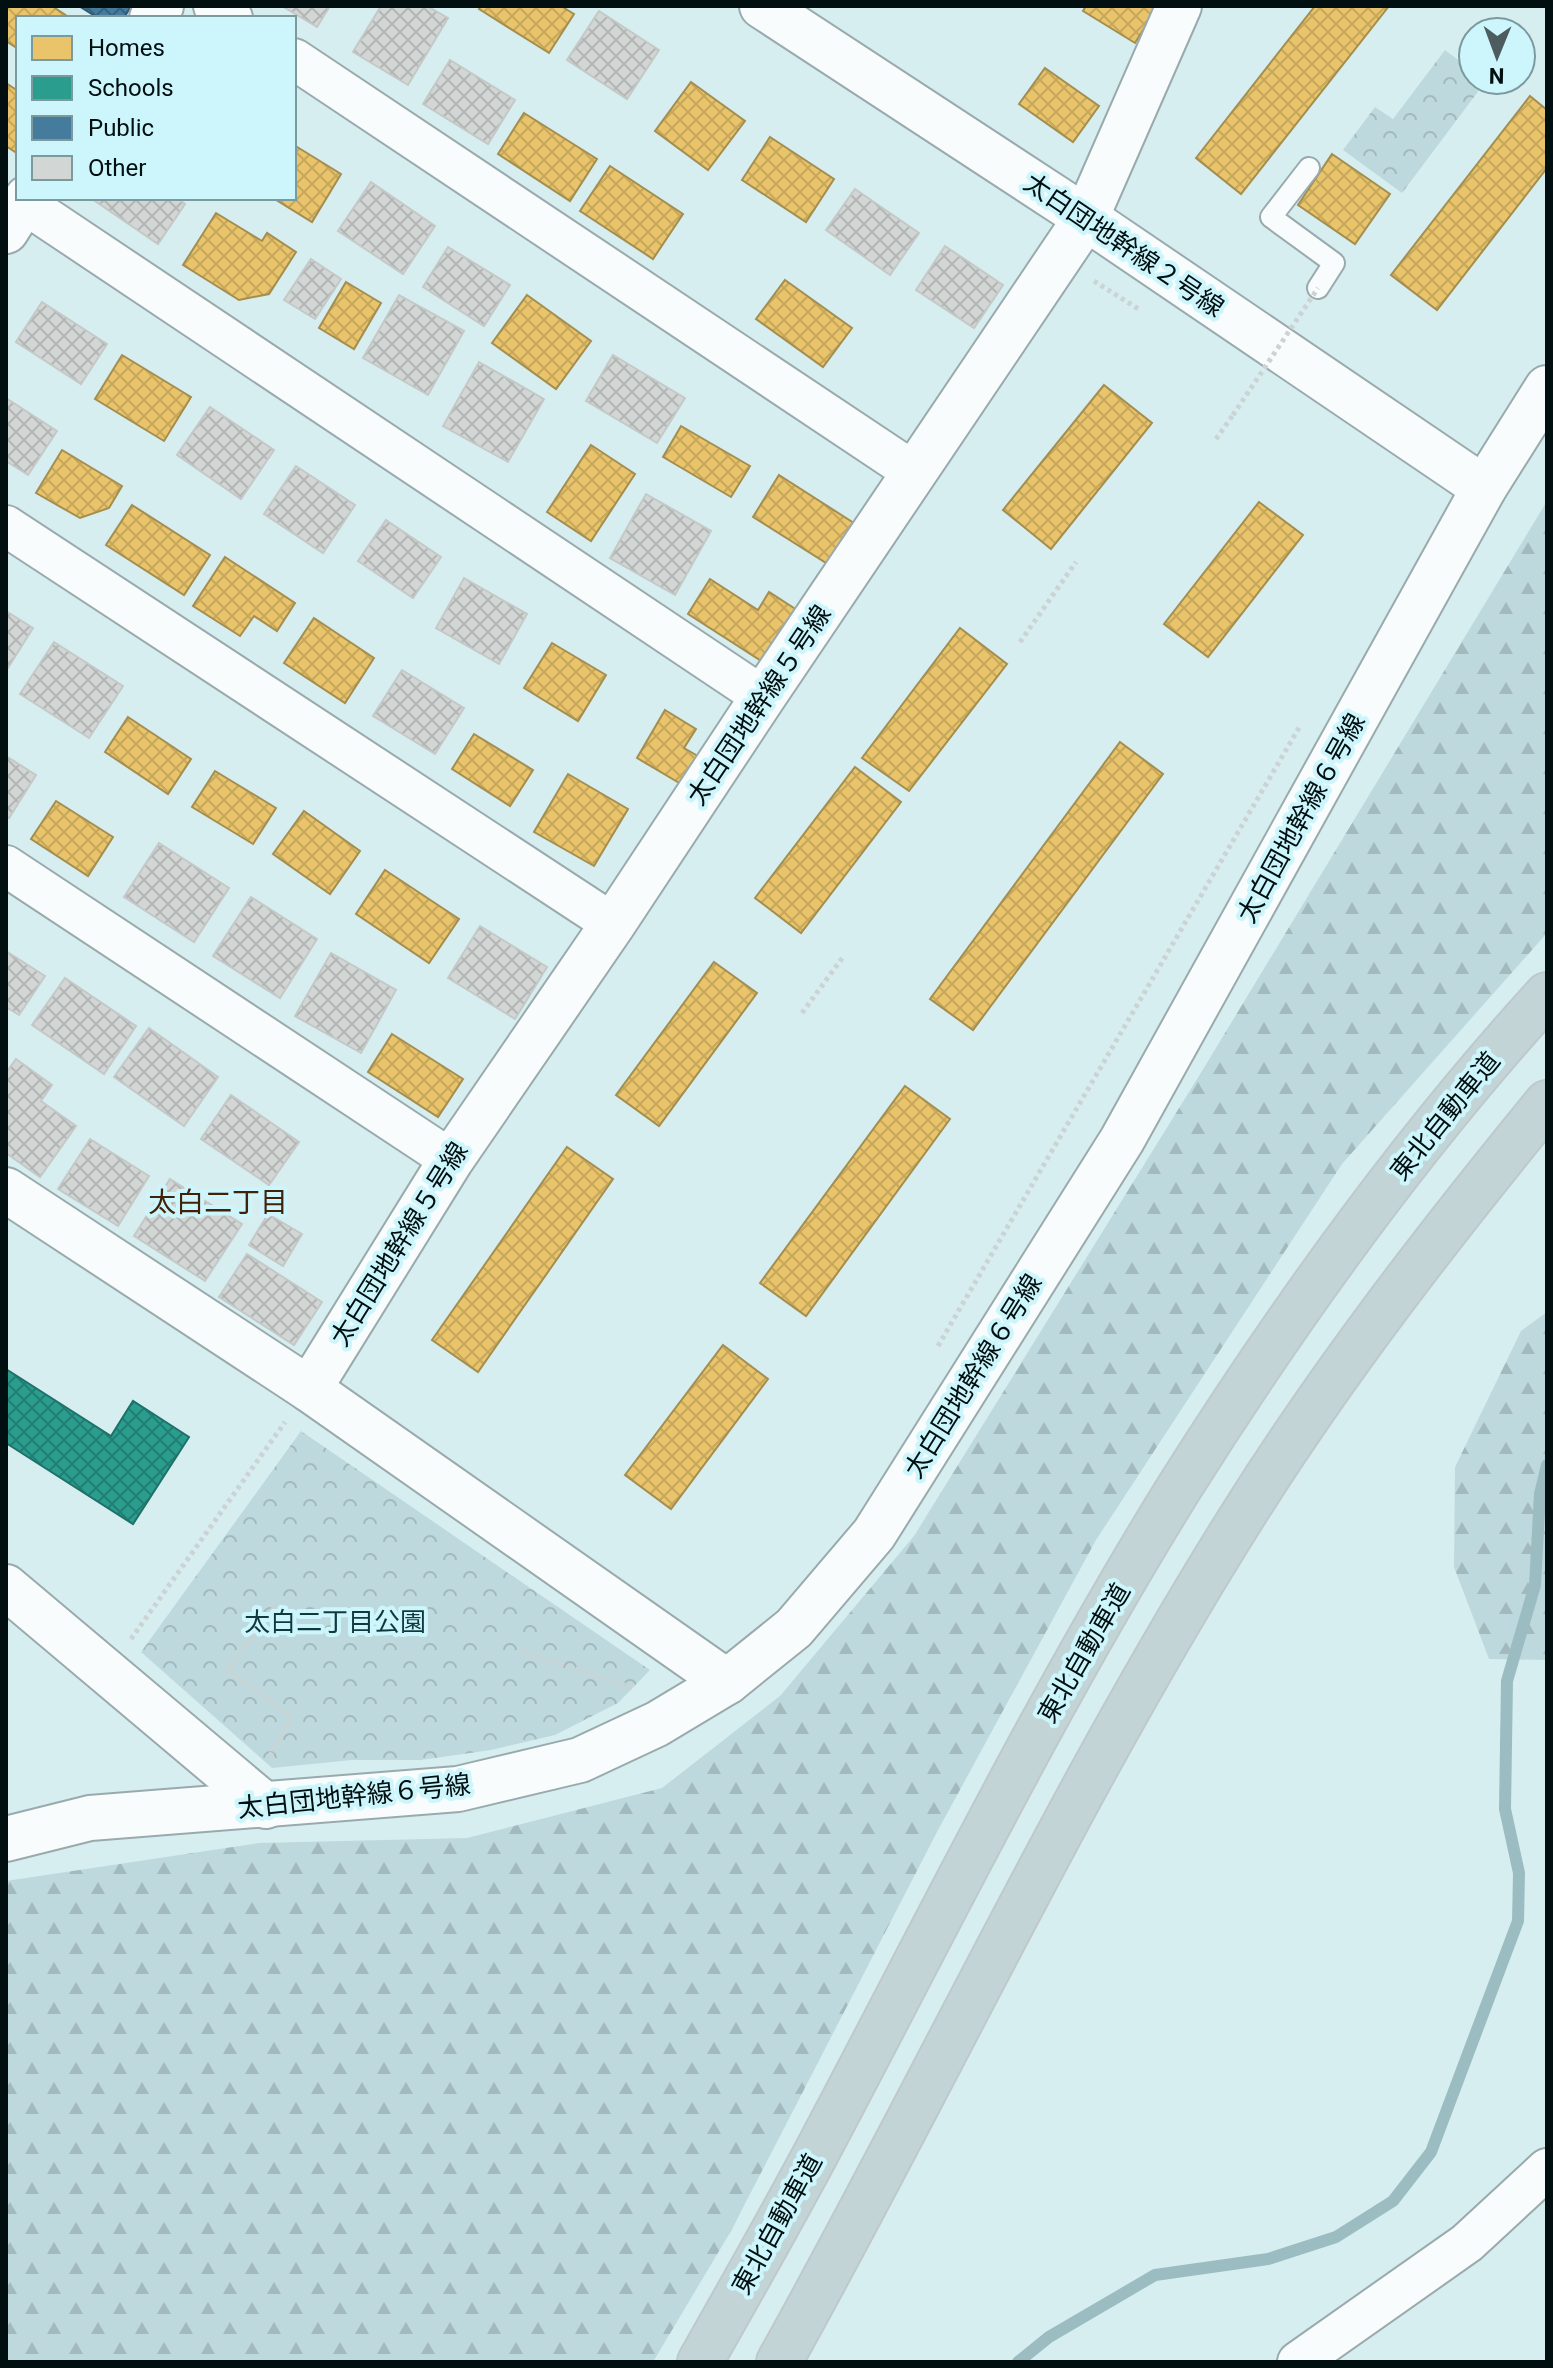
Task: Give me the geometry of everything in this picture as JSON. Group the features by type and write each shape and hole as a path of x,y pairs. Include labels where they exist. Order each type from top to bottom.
{"highway":[{"name":"東北自動車道","path":"700,2362 819,2147 1057,1699 1179,1489 1282,1332 1392,1179 1547,995"},
{"path":"779,2362 1090,1778 1151,1667 1243,1514 1339,1371 1452,1219 1547,1103"}],"street":[{"name":"太白団地幹線２号線","path":"762,6 1086,218 1484,488"},
{"name":"太白団地幹線５号線","path":"309,1389 451,1160 613,924 1086,218 1179,6"},
{"path":"296,60 915,473"},
{"path":"19,210 763,697"},
{"name":"太白団地幹線６号線","path":"6,1839 90,1818 252,1795 458,1789 580,1760 657,1724 711,1671 794,1628 883,1521 1122,1140 1484,488 1547,388"},
{"path":"6,526 613,924"},
{"path":"6,866 451,1160"},
{"path":"6,1190 309,1389 711,1671"},
{"path":"6,1587 252,1795"},
{"path":"1298,2362 1467,2243 1547,2169"}],"lane":[{"path":"1309,168 1271,217 1334,263 1318,288"}],"path":[{"path":"1082,281 1095,280 1148,315"},
{"path":"1216,439 1318,288"},
{"path":"1240,376 1253,385"},
{"path":"1020,642 1076,562"},
{"path":"937,1348 1306,714"},
{"path":"802,1013 843,957"},
{"path":"108,1673 309,1389"},
{"path":"252,1795 255,1781 292,1717 227,1670 277,1604"},
{"path":"522,1652 646,1692 711,1671"}],"green space":[{"path":"1445,50 1457,59 1457,96 1475,96 1402,193 1343,150 1375,107 1393,119"},
{"path":"1547,501 1547,933 1342,1164 1096,1540 937,1832 731,2231 653,2362 6,2362 6,1881 259,1843 467,1838 662,1788 780,1696 914,1536 1202,1071"},
{"path":"1547,1312 1547,1660 1489,1659 1454,1567 1455,1467 1521,1331"},
{"name":"太白二丁目公園","path":"301,1431 650,1670 618,1703 555,1735 491,1750 421,1760 352,1760 272,1768 141,1652"}],"building: Homes":[{"path":"6,6 52,6 67,16 16,16 16,48 6,41"},
{"path":"481,6 561,6 574,14 549,53 479,9"},
{"path":"1086,6 1158,6 1135,43 1083,11"},
{"path":"1315,6 1389,6 1241,194 1196,158"},
{"path":"1045,68 1099,106 1073,142 1019,104"},
{"path":"691,82 745,121 708,170 655,131"},
{"path":"6,83 16,90 16,153 6,146"},
{"path":"1530,96 1547,110 1547,168 1437,310 1391,275"},
{"path":"524,113 597,159 570,201 498,154"},
{"path":"770,137 834,179 806,222 742,180"},
{"path":"296,146 341,174 312,222 276,200 296,200"},
{"path":"1332,154 1390,194 1355,244 1298,205"},
{"path":"610,166 683,214 653,259 580,211"},
{"path":"216,213 262,241 267,233 296,252 269,294 239,300 183,265"},
{"path":"785,280 852,328 823,367 756,319"},
{"path":"346,282 381,303 354,349 319,328"},
{"path":"527,295 591,341 556,389 492,343"},
{"path":"122,355 191,397 164,441 95,399"},
{"path":"1104,385 1152,423 1051,549 1003,510"},
{"path":"681,426 750,466 731,497 663,457"},
{"path":"591,445 635,474 591,541 547,512"},
{"path":"62,450 122,486 109,508 80,518 36,493"},
{"path":"779,475 857,525 831,566 753,517"},
{"path":"1259,502 1303,535 1208,657 1164,624"},
{"path":"132,505 210,555 184,595 106,545"},
{"path":"225,557 295,603 277,631 254,616 240,636 193,606"},
{"path":"710,579 758,610 769,592 797,610 763,662 688,614"},
{"path":"314,618 374,658 345,703 284,663"},
{"path":"960,628 1007,664 909,791 862,758"},
{"path":"552,643 606,675 578,721 524,688"},
{"path":"665,710 696,729 684,748 703,759 686,787 637,758"},
{"path":"128,717 191,759 168,794 105,752"},
{"path":"474,734 533,770 510,806 452,769"},
{"path":"1120,742 1163,774 973,1030 930,999"},
{"path":"855,767 901,802 801,933 755,898"},
{"path":"215,771 276,808 253,844 192,807"},
{"path":"568,774 628,809 594,866 534,832"},
{"path":"56,801 113,837 88,876 31,839"},
{"path":"304,811 360,851 330,894 273,854"},
{"path":"385,870 459,919 429,963 356,914"},
{"path":"714,962 757,993 659,1126 616,1095"},
{"path":"392,1034 463,1079 438,1117 368,1072"},
{"path":"905,1086 950,1119 806,1316 760,1283"},
{"path":"567,1147 613,1179 478,1372 432,1340"},
{"path":"723,1345 768,1379 671,1509 625,1475"}],"building: Schools":[{"path":"6,1369 111,1436 133,1401 189,1437 133,1524 6,1443"}],"building: Public":[{"path":"79,6 131,6 125,16 95,16"}],"building: Other":[{"path":"282,6 330,6 317,27"},
{"path":"381,6 427,6 448,18 408,85 353,52"},
{"path":"599,11 659,50 627,99 567,60"},
{"path":"450,60 515,100 488,144 423,104"},
{"path":"371,182 435,226 403,274 338,231"},
{"path":"855,189 919,233 890,275 826,230"},
{"path":"180,200 185,204 158,244 95,201"},
{"path":"945,246 1003,285 974,328 916,290"},
{"path":"448,247 510,285 484,326 423,287"},
{"path":"311,259 341,279 315,319 284,300"},
{"path":"399,295 464,331 428,395 363,358"},
{"path":"42,302 107,344 81,384 16,342"},
{"path":"613,355 685,398 657,443 586,401"},
{"path":"479,362 544,399 508,462 443,426"},
{"path":"6,398 57,431 28,475 6,461"},
{"path":"210,407 274,450 241,499 177,455"},
{"path":"296,466 355,505 323,553 264,514"},
{"path":"646,494 711,531 675,595 610,558"},
{"path":"386,520 441,557 413,598 358,561"},
{"path":"464,578 527,614 499,664 436,628"},
{"path":"6,611 33,628 6,671"},
{"path":"54,642 123,686 89,738 20,694"},
{"path":"402,670 464,708 435,754 373,716"},
{"path":"6,756 36,775 9,818 6,816"},
{"path":"159,843 229,888 194,942 124,897"},
{"path":"251,897 317,939 280,998 213,956"},
{"path":"480,926 547,967 515,1019 448,978"},
{"path":"6,951 45,976 19,1015 6,1007"},
{"path":"331,953 396,990 361,1053 295,1016"},
{"path":"65,978 136,1026 104,1074 32,1025"},
{"path":"149,1028 218,1077 184,1126 114,1077"},
{"path":"16,1059 52,1085 41,1101 76,1126 40,1177 6,1153 6,1073"},
{"path":"231,1095 299,1142 269,1185 201,1139"},
{"path":"90,1139 149,1176 118,1226 58,1189"},
{"path":"170,1179 242,1224 205,1281 134,1236"},
{"path":"268,1214 302,1234 283,1266 249,1245"},
{"path":"247,1254 322,1302 294,1345 219,1297"}],"waterway":[{"path":"1018,2362 1049,2337 1155,2275 1268,2259 1336,2237 1393,2201 1431,2152 1518,1921 1519,1873 1505,1809 1507,1681 1535,1585 1540,1494 1547,1465"}],"district":[{"name":"太白二丁目","path":"218,1202"}]}
